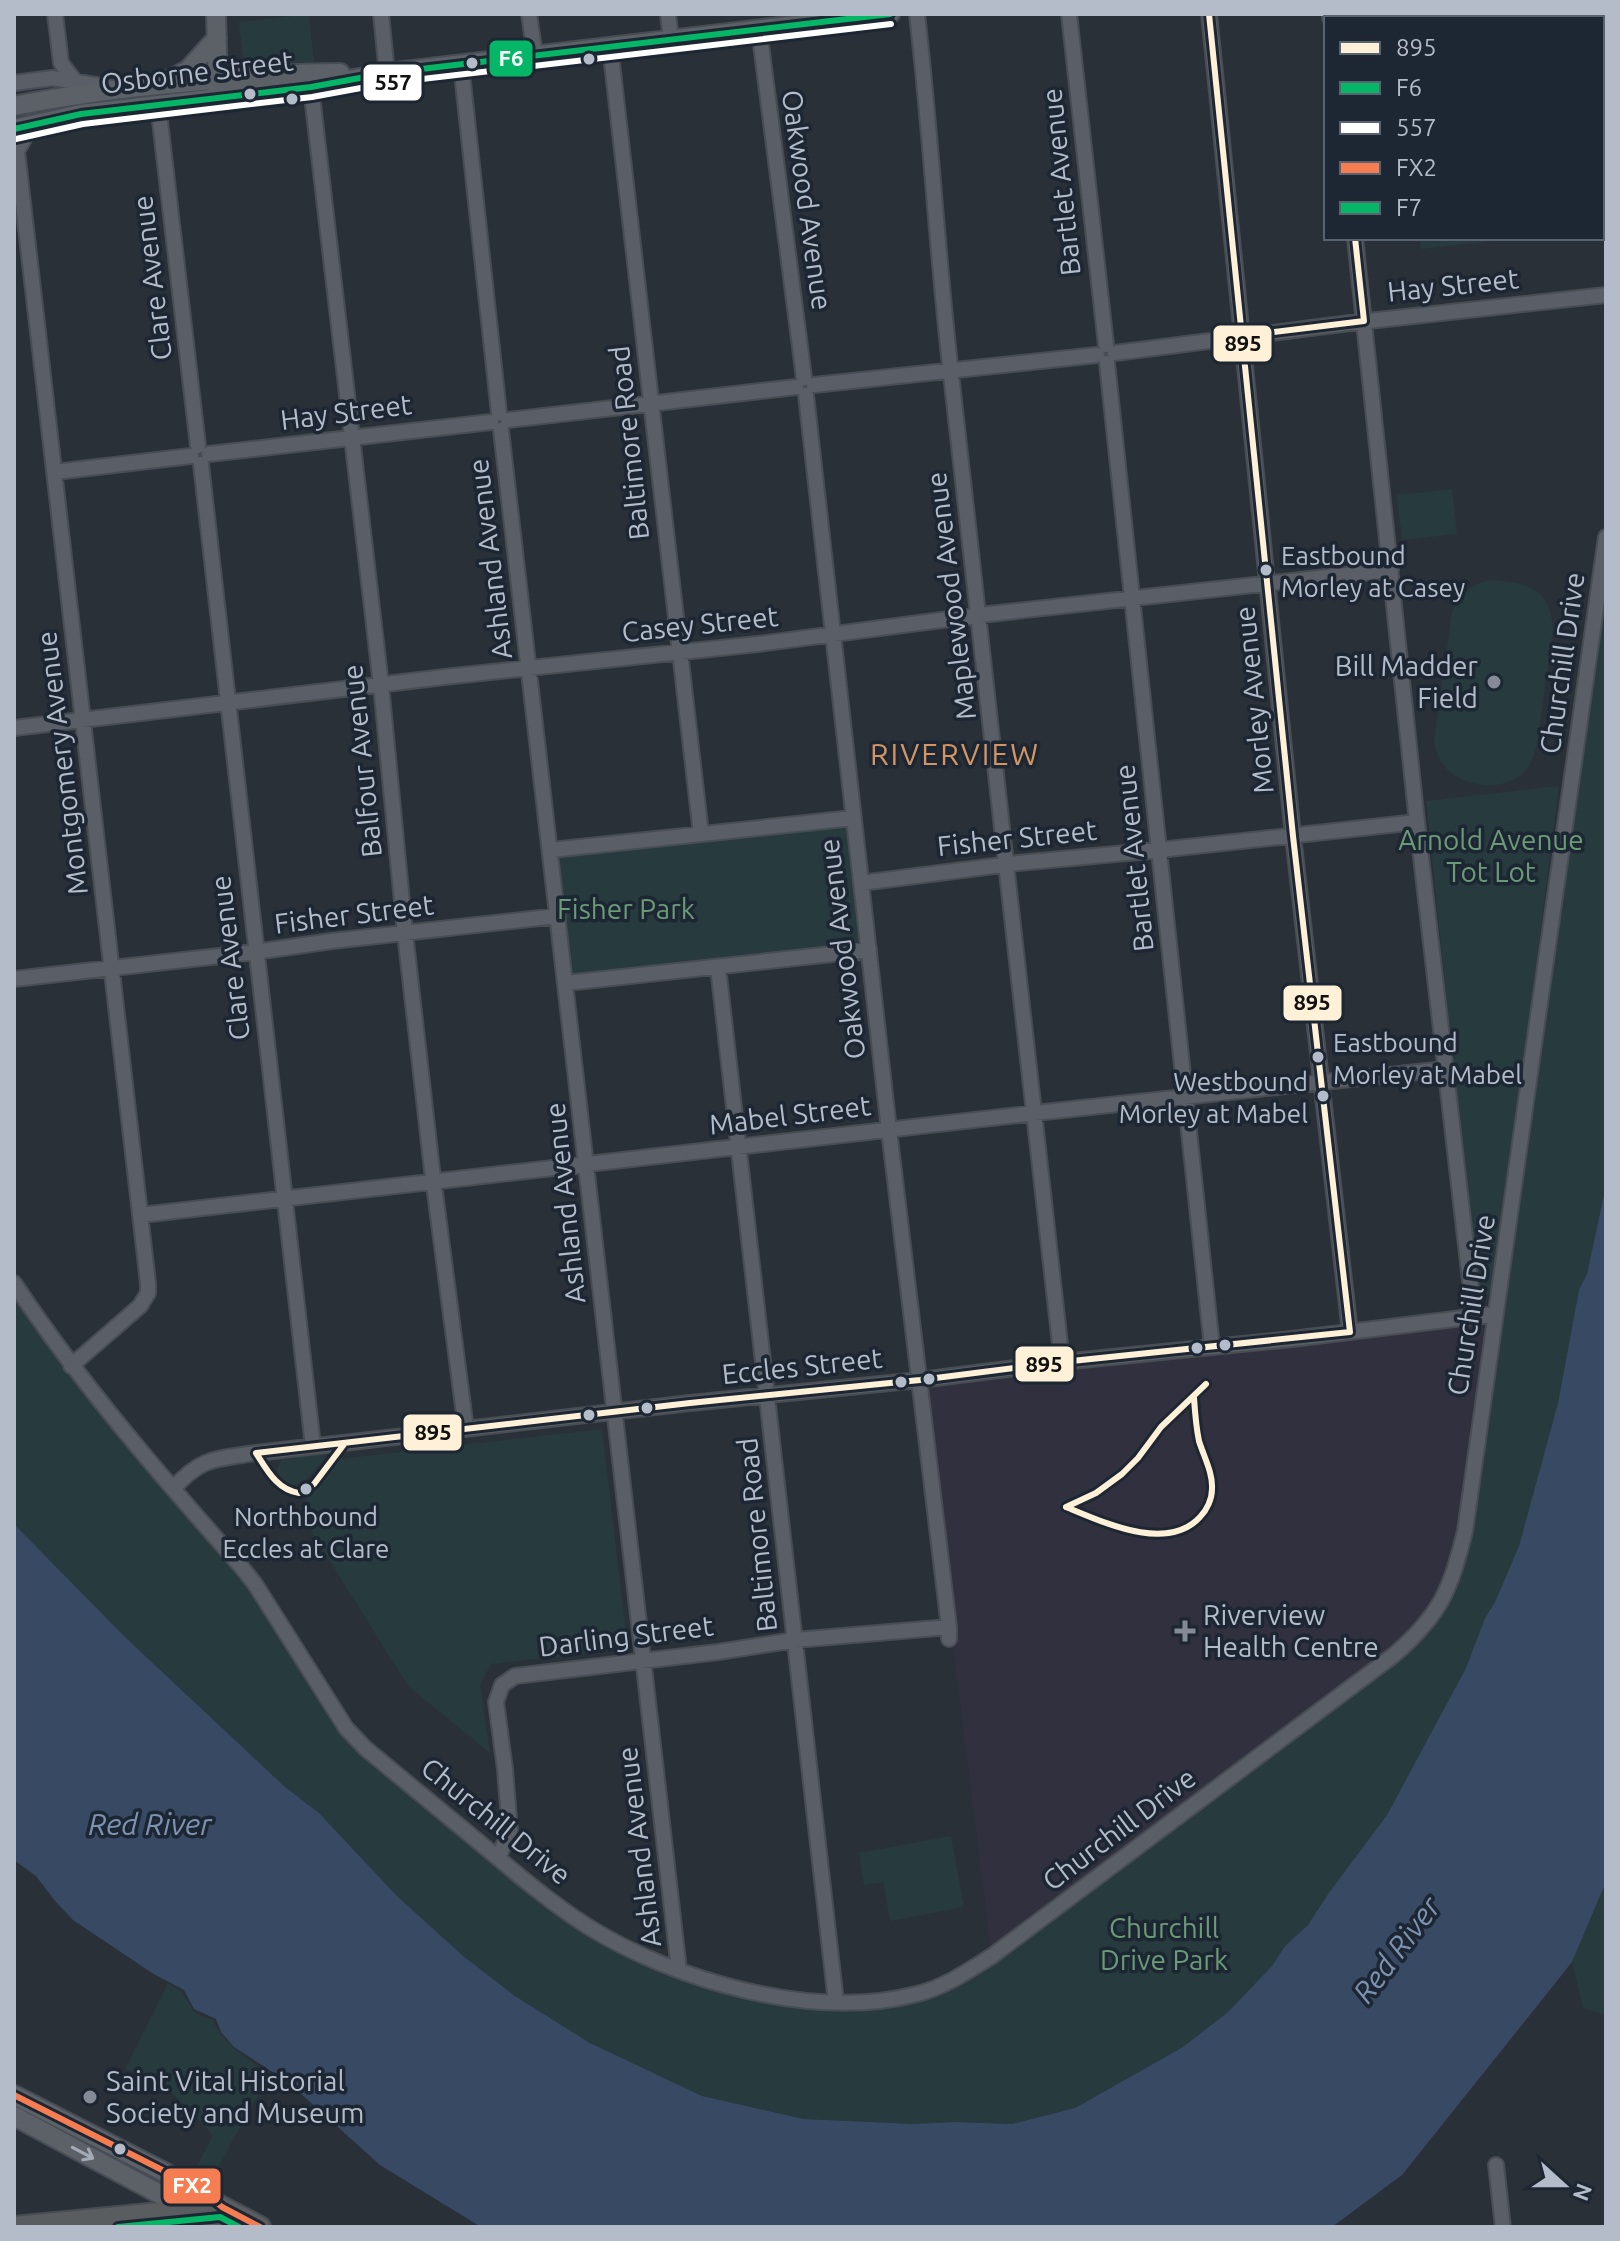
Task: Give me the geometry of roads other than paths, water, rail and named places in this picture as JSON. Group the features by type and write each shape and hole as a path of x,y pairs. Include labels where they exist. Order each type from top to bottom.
{"highway":[{"path":"14,2227 190,2218 221,2219 260,2227"}],"main road":[{"path":"218,14 217,38 224,88"},
{"path":"218,14 226,38 224,88"},
{"name":"Osborne Street","path":"14,106 63,96 160,85 311,87 387,73 759,29 783,20 890,14"},
{"path":"160,85 188,70 217,38"},
{"name":"Osborne Street","path":"23,127 312,73 387,73"},
{"path":"14,2095 205,2193 221,2219"},
{"path":"14,2116 190,2218"}],"street":[{"path":"55,14 61,63 74,80"},
{"path":"381,14 387,73"},
{"path":"529,14 535,55"},
{"path":"668,14 671,39"},
{"name":"Maplewood Avenue","path":"917,14 951,370 1062,1362"},
{"name":"Bartlet Avenue","path":"1069,14 1212,1347"},
{"name":"Morley Avenue","path":"1209,14 1293,836 1350,1332"},
{"name":"Oakwood Avenue","path":"759,29 805,386 949,1633"},
{"name":"Baltimore Road","path":"610,46 701,834"},
{"path":"52,78 61,63"},
{"name":"Ashland Avenue","path":"461,64 679,1970"},
{"name":"Osborne Street","path":"14,83 52,78 128,88"},
{"name":"Balfour Avenue","path":"311,87 381,685 433,1183 466,1429"},
{"name":"Clare Avenue","path":"158,104 313,1446"},
{"name":"Montgomery Avenue","path":"23,127 17,151 148,1283 145,1301 71,1366"},
{"path":"1355,240 1417,822 1474,1315"},
{"name":"Hay Street","path":"55,472 1606,295"},
{"name":"Churchill Drive","path":"14,1283 71,1366 255,1584 346,1728 365,1748 498,1858 585,1924 630,1949 679,1970 710,1982 748,1991 836,2002 871,2002 918,1994 957,1978 992,1956 1337,1700 1416,1636 1438,1609 1454,1575 1465,1531 1606,537"},
{"name":"Casey Street","path":"14,728 1391,570"},
{"path":"551,850 853,818"},
{"name":"Fisher Street","path":"861,883 1007,864 1417,822"},
{"name":"Fisher Street","path":"14,979 558,916"},
{"path":"566,983 869,950"},
{"name":"Baltimore Road","path":"718,967 836,2002"},
{"name":"Mabel Street","path":"141,1215 1445,1069"},
{"name":"Eccles Street","path":"173,1489 186,1473 206,1461 313,1446 1495,1314"},
{"name":"Darling Street","path":"498,1858 510,1831 496,1702 502,1685 515,1676 795,1640 949,1633"},
{"path":"1496,2165 1503,2227"}],"water":[{"name":"Red River","path":"1606,1185 1606,1882 1572,1962 1402,2175 1332,2227 481,2227 380,2165 288,2082 234,2047 221,2032 216,2019 194,2009 184,1990 152,1973 73,1920 36,1876 14,1860 14,1524 126,1638 284,1786 319,1813 397,1896 462,1955 515,1996 590,2043 702,2096 804,2119 1012,2124 1075,2108 1183,2047 1228,2012 1272,1966 1285,1946 1308,1925 1387,1815 1466,1668 1485,1618 1519,1546 1558,1403 1579,1290 1587,1274"}],"place":[{"name":"Eastbound Morley at Casey","path":"1266,570"},
{"name":"Bill Madder Field","path":"1494,682"},
{"name":"Eastbound Morley at Mabel","path":"1318,1057"},
{"name":"Westbound Morley at Mabel","path":"1323,1096"},
{"name":"Northbound Eccles at Clare","path":"306,1489"},
{"name":"Riverview Health Centre","path":"1185,1631"},
{"name":"Saint Vital Historial Society and Museum","path":"90,2097"}],"district":[{"name":"RIVERVIEW","path":"955,755"}],"park label":[{"name":"Arnold Avenue Tot Lot","path":"1491,856"},
{"name":"Fisher Park","path":"626,909"},
{"name":"Churchill Drive Park","path":"1164,1944"}]}
